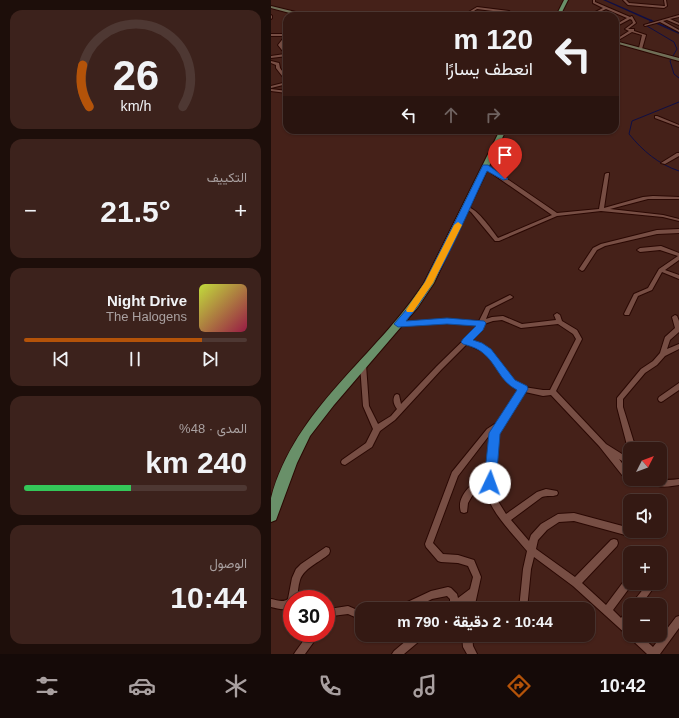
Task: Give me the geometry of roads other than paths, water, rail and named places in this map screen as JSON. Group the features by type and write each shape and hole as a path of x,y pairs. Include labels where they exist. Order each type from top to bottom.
{"main road":[{"path":"561,12 566,0"},
{"path":"271,516 291,463 306,433 415,305 429,283 501,134"}],"street":[{"path":"594,0 594,2 605,8 617,12"},
{"path":"624,0 628,4 664,7 666,6 665,0"},
{"path":"271,7 289,12"},
{"path":"468,12 475,8 486,8 508,12"},
{"path":"480,12 486,8"},
{"path":"597,12 605,8"},
{"path":"619,13 631,17 635,23 627,29 644,35 641,48"},
{"path":"645,25 679,16"},
{"path":"619,24 631,17"},
{"path":"667,19 679,24"},
{"path":"659,22 679,31"},
{"path":"619,39 633,30"},
{"path":"271,35 283,36"},
{"path":"619,43 678,59"},
{"path":"271,57 283,55"},
{"path":"271,62 278,64 278,68 283,75"},
{"path":"271,87 283,84"},
{"path":"271,90 283,92"},
{"path":"656,117 679,126"},
{"path":"663,163 679,154"},
{"path":"486,167 556,215"},
{"path":"601,210 607,174"},
{"path":"467,207 473,211 497,240 556,215 613,208 638,199 679,198"},
{"path":"601,210 663,216 679,220"},
{"path":"582,269 595,249 603,245 657,232 679,231"},
{"path":"640,250 661,248 679,255"},
{"path":"627,314 637,295 650,289 661,270 679,258"},
{"path":"661,270 679,277"},
{"path":"345,462 369,446 377,429 393,418 439,368 480,328 488,308 510,296"},
{"path":"663,354 667,339 679,328 675,317"},
{"path":"398,324 447,321 481,323 492,319 503,318 521,326 558,319 575,332 579,339 552,392"},
{"path":"466,342 479,346 488,351 512,383 523,389 543,393 552,392"},
{"path":"630,442 620,407 621,398 643,371 655,363 663,354 679,346"},
{"path":"363,365 366,406 377,429"},
{"path":"661,399 679,386"},
{"path":"523,389 495,433 490,473 490,492 505,518 532,551 576,582 622,624"},
{"path":"552,392 602,444 623,470"},
{"path":"397,397 397,404 401,409"},
{"path":"472,602 477,577 471,563 458,559 441,558 429,544 455,474 489,431 501,424"},
{"path":"602,444 623,458"},
{"path":"464,509 463,503 468,493 490,473"},
{"path":"667,484 679,482"},
{"path":"505,518 540,494 546,492 554,493"},
{"path":"524,602 527,569 535,538 544,527 558,518 574,517 623,530"},
{"path":"576,582 614,543"},
{"path":"271,603 282,607 288,605 291,602 298,574 326,551"},
{"path":"607,611 623,589"},
{"path":"641,598 648,590"},
{"path":"416,602 431,595 448,592 454,597 454,602"},
{"path":"460,602 474,592"},
{"path":"335,612 348,610 355,613"},
{"path":"641,642 654,654 679,620"},
{"path":"299,654 308,642"},
{"path":"397,654 412,642"},
{"path":"468,642 468,647 472,654"}],"waterway":[{"path":"604,0 679,33"},
{"path":"651,20 647,26 674,42 677,49 670,61 674,74 679,78"},
{"path":"679,102 632,121 629,134 651,156 664,165 679,171"}]}
